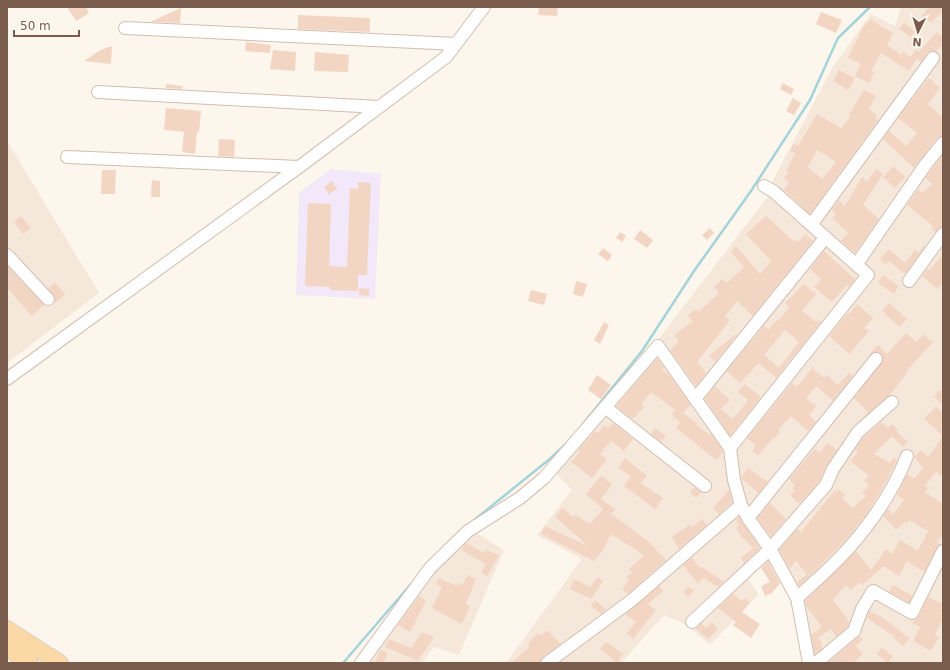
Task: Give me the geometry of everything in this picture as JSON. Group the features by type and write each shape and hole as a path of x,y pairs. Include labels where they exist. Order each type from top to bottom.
{"main road":[{"path":"7,629 60,663"},
{"path":"7,648 30,663"}],"street":[{"path":"7,379 299,167 446,57 484,7"},
{"path":"126,28 456,44"},
{"path":"811,225 933,58"},
{"path":"98,92 379,108"},
{"path":"856,265 926,164 943,143"},
{"path":"67,157 299,167"},
{"path":"730,448 868,275 773,191 764,186"},
{"path":"909,281 943,234"},
{"path":"695,400 825,238"},
{"path":"7,256 48,299"},
{"path":"361,663 430,568 468,531 520,498 544,478 658,346 730,448 734,480 741,505 748,518 770,549 797,598 809,663"},
{"path":"748,518 876,359"},
{"path":"692,622 770,549 826,485 833,469 858,432 892,402"},
{"path":"605,407 705,486"},
{"path":"797,598 848,549 885,500 898,478 907,456"},
{"path":"547,663 632,600 741,505"},
{"path":"816,663 854,631 862,609 873,591 912,613 943,551"}],"shaded area":[{"path":"901,7 943,7 943,663 805,663 796,605 771,552 745,575 759,594 710,645 687,625 664,615 621,663 506,663 582,559 537,535 572,490 556,473 769,195 771,184 834,65 871,14 895,26"},
{"path":"7,141 99,293 7,363"},
{"path":"331,169 381,174 375,299 296,295 299,193"},
{"path":"473,531 504,550 459,655 433,647 422,663 365,663 420,589"}],"building":[{"path":"67,7 86,7 89,13 76,21"},
{"path":"539,7 558,7 557,16 538,15"},
{"path":"930,7 943,7 943,11 931,23 922,15"},
{"path":"181,8 180,23 152,22 152,21"},
{"path":"821,12 842,20 836,33 816,24"},
{"path":"298,15 370,18 370,32 298,29"},
{"path":"871,19 893,33 887,45 902,55 903,52 910,57 916,50 919,52 937,32 943,38 943,44 936,51 930,51 927,53 921,62 917,59 909,71 881,53 871,71 874,72 869,83 855,76 861,64 848,58 863,27"},
{"path":"904,23 915,31 911,37 899,29"},
{"path":"246,42 271,45 270,53 245,51"},
{"path":"112,46 111,64 84,61 100,50"},
{"path":"273,50 296,52 295,71 270,69"},
{"path":"315,52 349,55 348,72 314,71"},
{"path":"839,70 855,78 848,90 833,81"},
{"path":"929,78 940,88 928,104 943,118 943,136 937,138 914,168 883,139 889,131 906,146 917,133 898,118"},
{"path":"783,83 794,89 791,95 780,89"},
{"path":"166,84 183,86 182,89 166,88"},
{"path":"864,90 876,96 869,109 877,115 875,118 878,120 810,214 784,190 789,182 784,179 788,172 786,171 795,153 790,151 793,144 798,146 817,114 841,128 851,116 849,115","holes":["817,150 836,162 822,179 808,167"]},
{"path":"793,98 801,103 794,115 786,111"},
{"path":"166,108 201,111 195,154 182,152 184,132 164,130"},
{"path":"219,139 235,140 234,157 218,156"},
{"path":"943,155 943,227 935,232 931,228 933,226 907,205 918,189 922,193 932,184 925,178"},
{"path":"893,166 905,177 895,188 883,177"},
{"path":"876,169 883,174 863,205 879,219 855,253 841,241 848,233 832,218 836,214 832,210 839,200 845,206 862,177 867,181"},
{"path":"102,170 116,170 115,194 101,194"},
{"path":"152,180 160,181 160,197 151,197"},
{"path":"332,181 337,189 329,194 324,187"},
{"path":"358,182 371,183 367,275 358,275 358,291 330,290 330,287 305,286 308,203 331,204 329,266 347,267 350,188 358,189"},
{"path":"21,216 31,228 23,234 14,222"},
{"path":"766,216 793,241 795,240 798,242 805,234 813,241 753,316 737,301 725,316 730,320 697,362 706,373 696,386 670,350 679,341 674,335 693,321 688,315 696,309 698,312 719,293 714,287 722,279 727,283 744,267 731,252 736,246 760,274 771,261 746,234"},
{"path":"710,228 714,233 707,240 702,235"},
{"path":"640,230 653,240 647,248 634,239"},
{"path":"620,232 626,236 622,242 616,238"},
{"path":"924,245 925,246 905,274 889,261 886,265 880,259 889,249 905,263 915,250 918,253"},
{"path":"603,248 612,255 608,261 598,254"},
{"path":"824,251 855,279 849,287 847,285 832,302 814,287 821,279 810,269"},
{"path":"943,255 943,283 937,289 922,276 927,269 929,270"},
{"path":"7,266 44,305 32,316 7,288"},
{"path":"883,275 899,286 894,294 878,283"},
{"path":"576,281 587,284 583,297 573,294"},
{"path":"55,283 65,294 55,303 55,297 48,288"},
{"path":"804,284 816,294 802,311 816,322 818,320 821,322 776,378 759,363 740,383 727,371 764,326 769,329 777,320 778,321 789,307 785,303","holes":["785,330 799,342 779,368 764,355"]},
{"path":"359,288 369,289 369,296 359,295"},
{"path":"531,290 547,294 544,305 528,301"},
{"path":"889,303 907,319 899,327 882,311"},
{"path":"857,304 873,318 864,328 869,331 849,354 829,336"},
{"path":"604,322 609,325 600,344 594,340"},
{"path":"906,333 916,342 923,334 933,342 905,373 906,374 890,395 860,421 868,412 854,398 883,360 883,356 878,352 869,355 878,345 887,354"},
{"path":"736,334 737,335 715,362 709,356"},
{"path":"657,358 664,367 662,370 670,376 691,405 683,413 698,424 697,426 710,435 711,433 723,451 723,453 716,460 676,428 680,422 672,415 675,410 651,392 641,405 644,407 633,419 616,406"},
{"path":"812,368 824,378 827,375 838,385 849,373 853,376 833,401 816,386 806,398 816,406 809,415 816,422 808,431 791,416 778,430 780,432 758,456 752,451 756,445 747,438 792,383 797,387"},
{"path":"597,375 611,385 601,399 588,390"},
{"path":"745,384 761,397 730,436 705,399 715,386 730,400 721,409 733,419 748,400 738,392"},
{"path":"939,390 943,394 943,405 934,397"},
{"path":"936,406 943,413 943,436 924,419"},
{"path":"881,422 888,428 892,424 898,430 896,431 908,442 903,447 892,436 874,454 890,463 893,458 897,460 882,489 868,512 842,544 799,586 797,582 807,574 796,561 790,569 779,550 797,529 801,532 835,490 836,491 839,489 845,495 842,498 853,508 866,496 862,493 869,485 864,480 869,476 850,461 858,452 855,450 864,437"},
{"path":"613,423 633,439 624,451 611,441 600,454 607,459 592,478 571,462 580,452 578,450 595,431 598,433 604,425 608,428"},
{"path":"655,428 666,436 661,442 651,434"},
{"path":"943,436 943,477 936,472 925,486 928,488 925,492 943,504 943,534 937,543 940,544 924,572 907,561 899,576 884,566 862,585 860,582 851,590 846,585 833,600 847,618 849,622 848,627 836,637 831,629 818,638 822,643 821,646 823,648 815,654 811,635 822,627 806,606 805,601 856,551 871,570 886,549 892,554 900,540 918,551 928,531 909,520 907,524 905,522 896,530 883,516 888,509 893,515 904,500 897,495 907,474 914,479 923,468 914,457 921,450 928,457"},
{"path":"827,443 837,450 827,465 820,481 799,504 790,495 795,491 792,488 795,485 789,479 815,449 820,453"},
{"path":"625,458 647,476 641,483 663,498 655,509 624,486 631,476 618,468"},
{"path":"748,468 768,482 750,504 758,493 741,478"},
{"path":"601,476 612,484 601,499 615,509 611,514 648,541 666,560 628,594 622,590 629,580 626,577 632,572 629,569 644,555 611,534 603,550 594,561 541,534 545,526 588,546 555,517 562,508 573,517 575,515 590,524 603,509 586,494"},
{"path":"694,487 701,492 696,498 690,492"},
{"path":"729,490 732,502 719,514 713,508"},
{"path":"773,499 770,503 786,519 771,537 757,518"},
{"path":"739,517 760,548 744,563 741,558 753,548 744,538 743,539 736,528 739,525 736,520"},
{"path":"702,519 707,525 679,549 672,537 691,524 692,527"},
{"path":"466,543 484,553 486,550 499,555 487,576 481,573 486,564 461,550"},
{"path":"692,558 700,568 702,567 724,582 718,587 704,578 698,584 683,565"},
{"path":"768,561 780,583 772,593 765,596 761,586 770,582 761,568"},
{"path":"467,575 476,579 466,604 470,606 462,624 432,608 442,587 436,584 439,578 457,586 458,583 463,585"},
{"path":"598,577 603,581 591,599 570,589 574,579 590,587"},
{"path":"893,585 912,596 909,603 889,592"},
{"path":"659,586 663,591 648,604 656,610 633,639 627,633 636,622 625,614"},
{"path":"689,587 694,591 688,597 683,592"},
{"path":"733,594 742,601 745,598 750,603 742,612 760,624 751,638 733,625 736,622 718,608"},
{"path":"419,596 426,601 410,632 398,625"},
{"path":"928,597 943,604 940,609 943,610 943,618 935,635 939,637 931,651 913,641 920,627 912,623 919,616"},
{"path":"595,600 606,609 601,614 591,606"},
{"path":"869,611 882,617 909,638 903,646 894,638 895,637 867,618"},
{"path":"712,622 718,629 708,639 695,628 701,623 706,628"},
{"path":"547,630 561,644 543,657 540,663 511,663 529,647 530,641 538,633 541,636"},
{"path":"422,632 434,637 418,661 385,647 389,639 411,648"},
{"path":"859,636 863,639 856,646 863,654 853,663 828,663"},
{"path":"606,642 623,654 617,663 600,649"},
{"path":"882,648 893,656 888,663 877,654"},
{"path":"380,650 388,653 383,663 375,663"}],"waterway":[{"path":"582,425 642,351 694,271 751,191 810,100 838,38 870,7"},
{"path":"473,521 551,458 569,441"},
{"path":"446,545 455,536"},
{"path":"343,663 411,584"}]}
